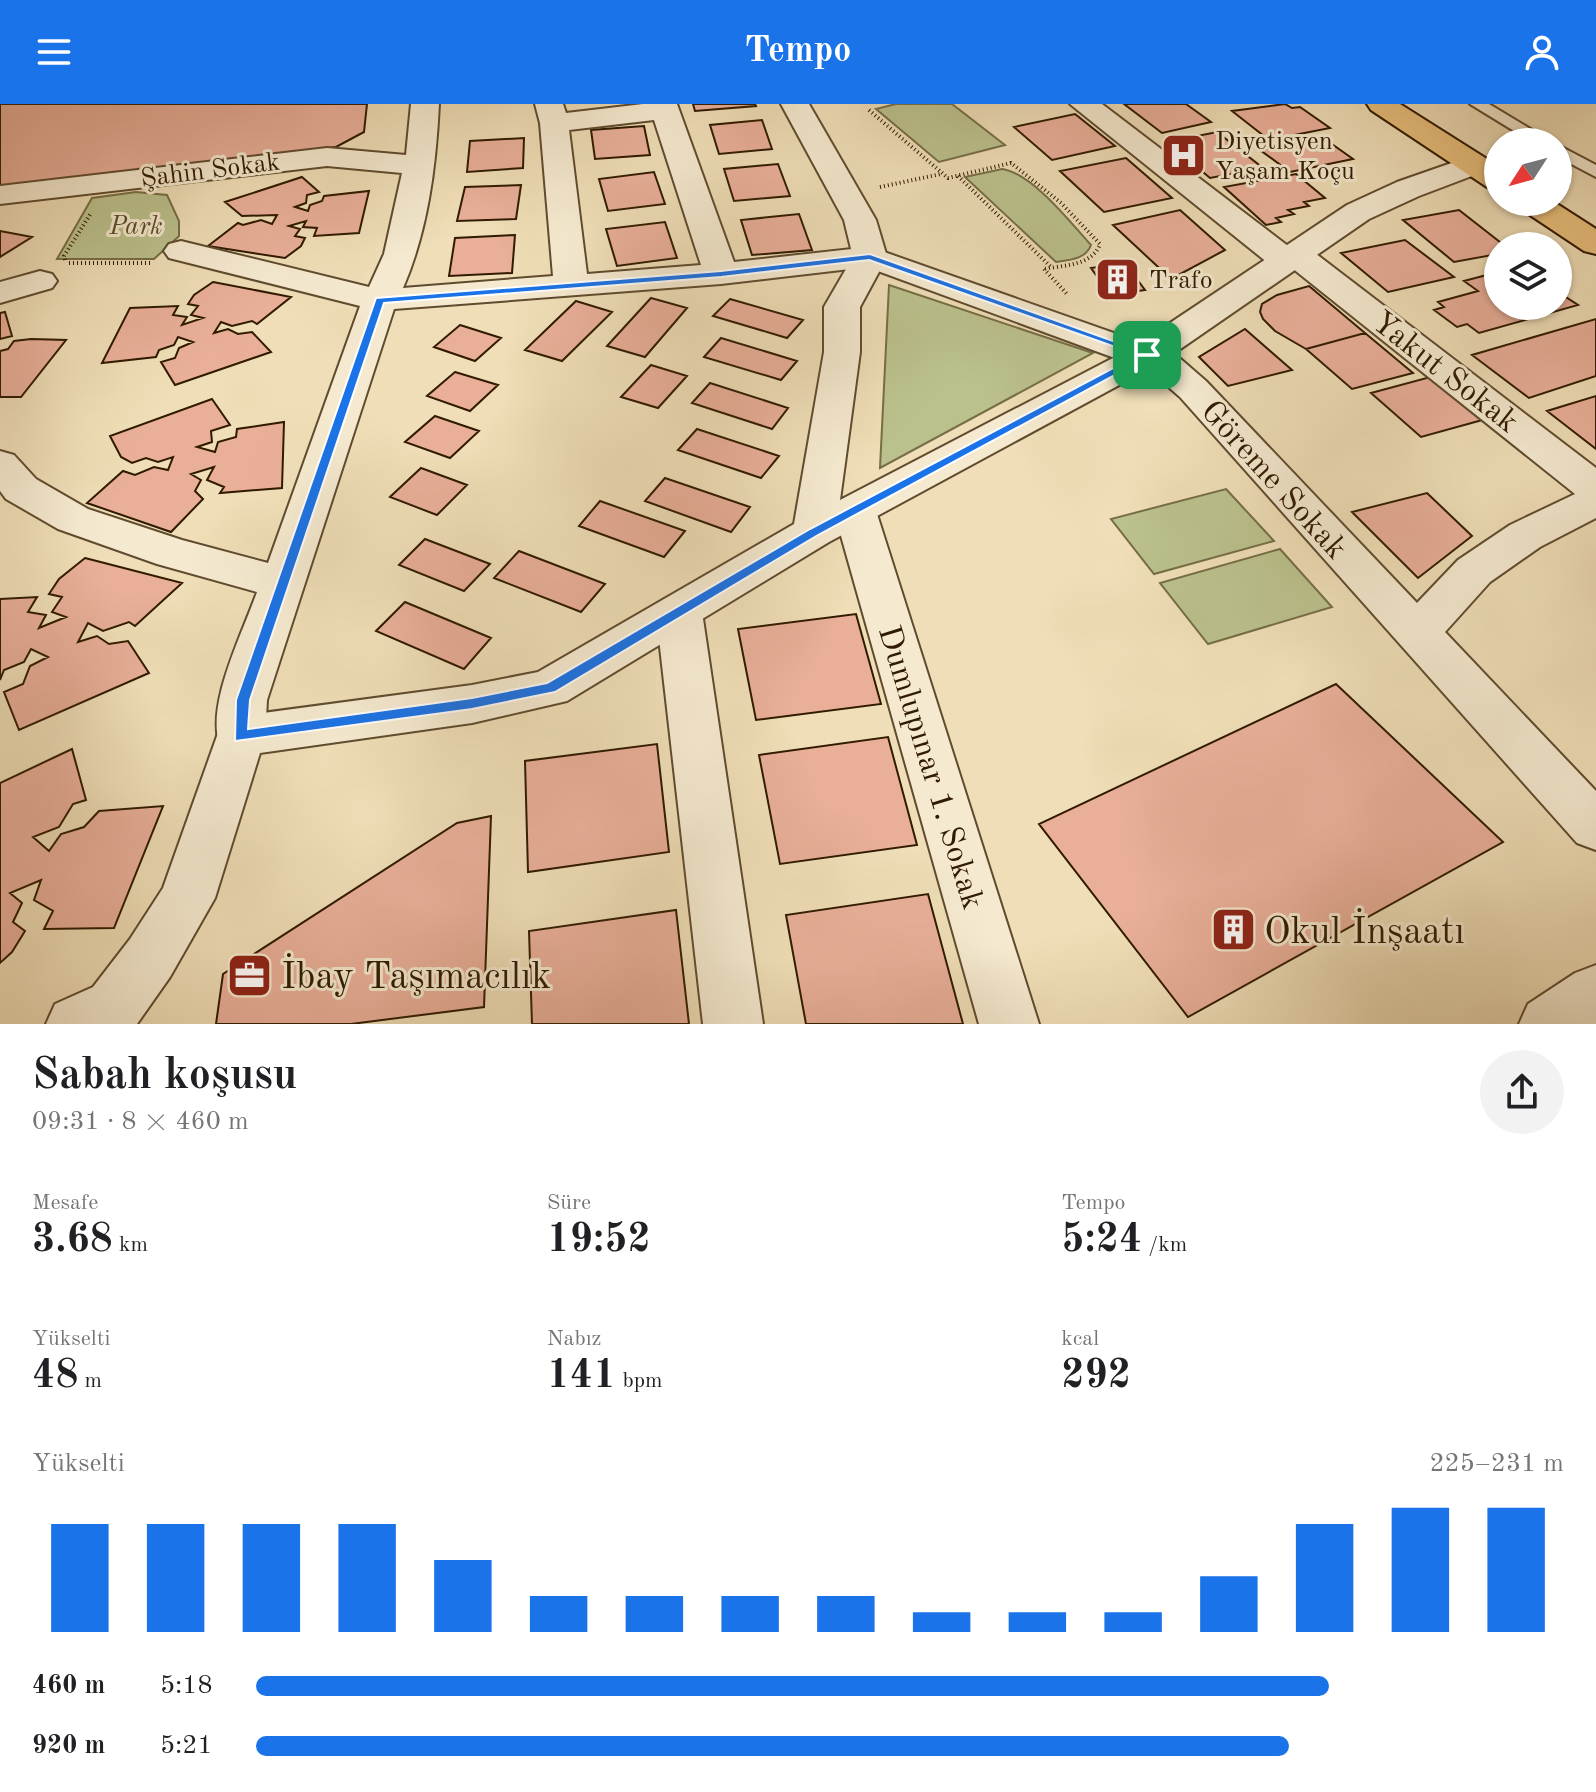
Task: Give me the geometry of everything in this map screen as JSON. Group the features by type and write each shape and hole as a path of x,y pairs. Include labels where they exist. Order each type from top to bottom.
{"main road":[{"path":"1381,104 1484,163"},
{"path":"1421,104 1484,161"},
{"path":"1572,199 1596,214"},
{"path":"1553,216 1596,244"}],"street":[{"path":"76,1024 114,1007 150,958 187,898 240,736 243,700 380,300 401,254 420,165 425,104"},
{"path":"795,104 860,220 870,257 842,307 834,522"},
{"name":"Yakut Sokak","path":"1084,104 1596,489"},
{"path":"571,285 551,114 664,107 721,274"},
{"name":"Şahin Sokak","path":"0,195 327,157 420,165"},
{"path":"240,736 472,704 550,688 834,522 1147,355 1358,212 1484,168"},
{"path":"181,251 380,300 721,274 870,257"},
{"name":"Göreme Sokak","path":"870,257 1163,363 1193,389 1596,827"},
{"path":"0,293 40,281"},
{"path":"0,464 21,489 73,519 172,553 285,584"},
{"path":"1416,634 1474,571 1525,536 1596,501"},
{"name":"Dumlupınar 1. Sokak","path":"834,522 1009,1024"},
{"path":"679,612 733,1024"},
{"path":"1549,1024 1596,993"}],"lane":[{"path":"1478,104 1520,128"},
{"path":"1572,158 1596,172"}],"path":[{"path":"869,110 948,178 1011,163 1061,203 1100,244 1099,252 1091,259 1044,269"},
{"path":"867,190 942,173"},
{"path":"958,176 1051,268"},
{"path":"110,182 64,256 66,263 150,263 181,251"}],"green space":[{"path":"896,104 952,104 1005,145 939,162 876,109"},
{"path":"1002,169 1026,179 1050,200 1091,245 1089,250 1077,258 1056,262 965,177"},
{"name":"Park","path":"136,192 167,195 179,221 179,236 154,259 57,259 92,198"},
{"path":"889,285 1093,353 880,468"},
{"path":"1226,489 1274,541 1154,574 1111,519"},
{"path":"1280,549 1332,607 1208,644 1160,583"}],"building":[{"path":"0,104 367,104 364,132 336,147 0,189"},
{"path":"693,104 755,104 756,106 695,111"},
{"path":"1124,104 1186,104 1211,122 1162,133"},
{"path":"1285,104 1292,108 1300,107 1330,128 1269,140 1232,111"},
{"path":"1075,114 1115,146 1052,160 1014,127"},
{"path":"762,120 772,149 719,154 710,125"},
{"path":"644,126 650,155 595,159 591,130"},
{"path":"1217,132 1263,168 1210,178 1167,142"},
{"path":"1322,137 1353,159 1290,172 1260,150"},
{"path":"524,138 523,168 467,172 470,141"},
{"path":"1126,158 1172,198 1104,212 1060,171"},
{"path":"778,164 790,196 734,201 724,169"},
{"path":"654,172 665,204 608,211 599,179"},
{"path":"1296,174 1325,198 1304,202 1309,206 1288,210 1294,214 1276,218 1281,222 1266,225 1224,187"},
{"path":"302,177 319,192 307,195 306,203 295,207 308,211 310,205 322,201 324,196 369,191 359,233 314,236 317,228 303,227 306,221 289,226 300,229 295,236 305,238 301,246 285,258 208,246 238,223 243,225 261,220 272,224 277,215 242,216 225,202"},
{"path":"521,185 516,219 457,221 465,187"},
{"path":"1180,210 1225,250 1171,279 1113,225"},
{"path":"1459,210 1487,232 1484,232 1484,257 1454,262 1403,220"},
{"path":"799,214 812,250 752,255 741,220"},
{"path":"665,222 677,258 617,266 606,229"},
{"path":"0,231 32,237 0,257"},
{"path":"515,235 512,273 449,276 455,238"},
{"path":"1405,240 1454,277 1388,292 1341,253"},
{"name":"Trafo","path":"1125,263 1145,290 1110,295 1091,268"},
{"path":"1484,276 1484,320 1525,320 1479,333 1467,324 1457,327 1434,310 1444,307 1438,302 1478,291 1464,281"},
{"path":"213,282 291,297 257,324 252,321 232,326 221,322 214,333 228,329 238,334 252,332 271,352 175,385 161,362 175,358 179,348 193,342 178,337 174,345 159,350 156,357 102,363 130,308 178,306 173,315 187,317 182,325 203,318 191,315 198,306 188,304 194,295"},
{"path":"1309,286 1365,333 1306,349 1275,331 1263,319 1260,312 1262,304 1277,295"},
{"path":"651,298 687,308 645,357 607,346"},
{"path":"730,299 803,320 787,338 713,316"},
{"path":"576,301 612,312 562,361 525,350"},
{"path":"5,312 12,336 0,339 0,313"},
{"path":"1596,319 1596,376 1529,398 1472,355"},
{"path":"460,325 501,338 475,361 434,347"},
{"path":"1245,329 1292,370 1228,386 1199,357"},
{"path":"1365,333 1413,373 1352,389 1306,349"},
{"path":"721,338 797,361 781,380 704,357"},
{"path":"66,340 21,397 0,397 0,351 8,349 14,341"},
{"path":"651,365 687,376 658,408 621,397"},
{"path":"455,372 498,385 470,411 427,396"},
{"path":"1434,376 1486,419 1421,437 1371,393"},
{"path":"710,383 788,408 772,429 692,403"},
{"path":"1596,396 1596,449 1547,411"},
{"path":"212,399 230,425 211,431 212,442 197,447 215,452 218,442 236,437 237,429 284,422 282,488 220,493 224,487 207,480 214,467 191,474 201,480 195,491 203,499 171,532 87,503 123,471 135,475 154,467 168,470 173,457 158,462 146,458 132,463 121,457 110,436"},
{"path":"435,416 479,431 450,458 405,442"},
{"path":"697,429 779,456 761,478 678,450"},
{"path":"421,468 467,485 437,515 390,497"},
{"path":"665,478 750,507 731,532 645,501"},
{"path":"1427,493 1472,536 1418,578 1352,512"},
{"path":"600,501 685,531 664,557 579,526"},
{"path":"425,539 490,564 464,591 399,565"},
{"path":"519,551 605,584 581,612 494,578"},
{"path":"85,558 182,583 135,626 129,622 103,631 88,623 78,642 97,636 109,644 128,641 149,673 19,730 4,692 23,684 30,666 48,657 31,649 24,662 4,670 0,680 0,599 37,597 28,612 46,615 39,628 66,617 52,612 62,597 49,594 59,579"},
{"path":"405,602 491,638 464,669 376,631"},
{"path":"856,614 881,704 756,720 738,629"},
{"name":"Okul İnşaatı","path":"1336,684 1503,842 1188,1017 1039,824"},
{"path":"888,737 917,845 780,864 759,755"},
{"path":"657,744 669,852 528,872 525,761"},
{"path":"72,749 86,800 73,804 59,827 33,837 49,851 61,834 84,827 99,811 163,806 114,928 44,929 53,911 34,900 41,880 10,893 22,903 13,922 25,931 12,952 0,963 0,783"},
{"path":"491,816 484,1007 351,1024 216,1024 223,974 457,823"},
{"path":"928,894 963,1024 806,1024 786,915"},
{"path":"676,910 689,1024 532,1024 529,931"}],"place":[{"name":"Diyetisyen Yaşam Koçu","path":"1184,155"},
{"name":"Trafo","path":"1118,279"},
{"name":"Okul İnşaatı","path":"1233,930"},
{"name":"İbay Taşımacılık","path":"250,975"}],"route":[{"path":"870,257 1147,355 814,532 550,688 472,704 240,736 243,700 380,300 721,274 870,257"}]}
